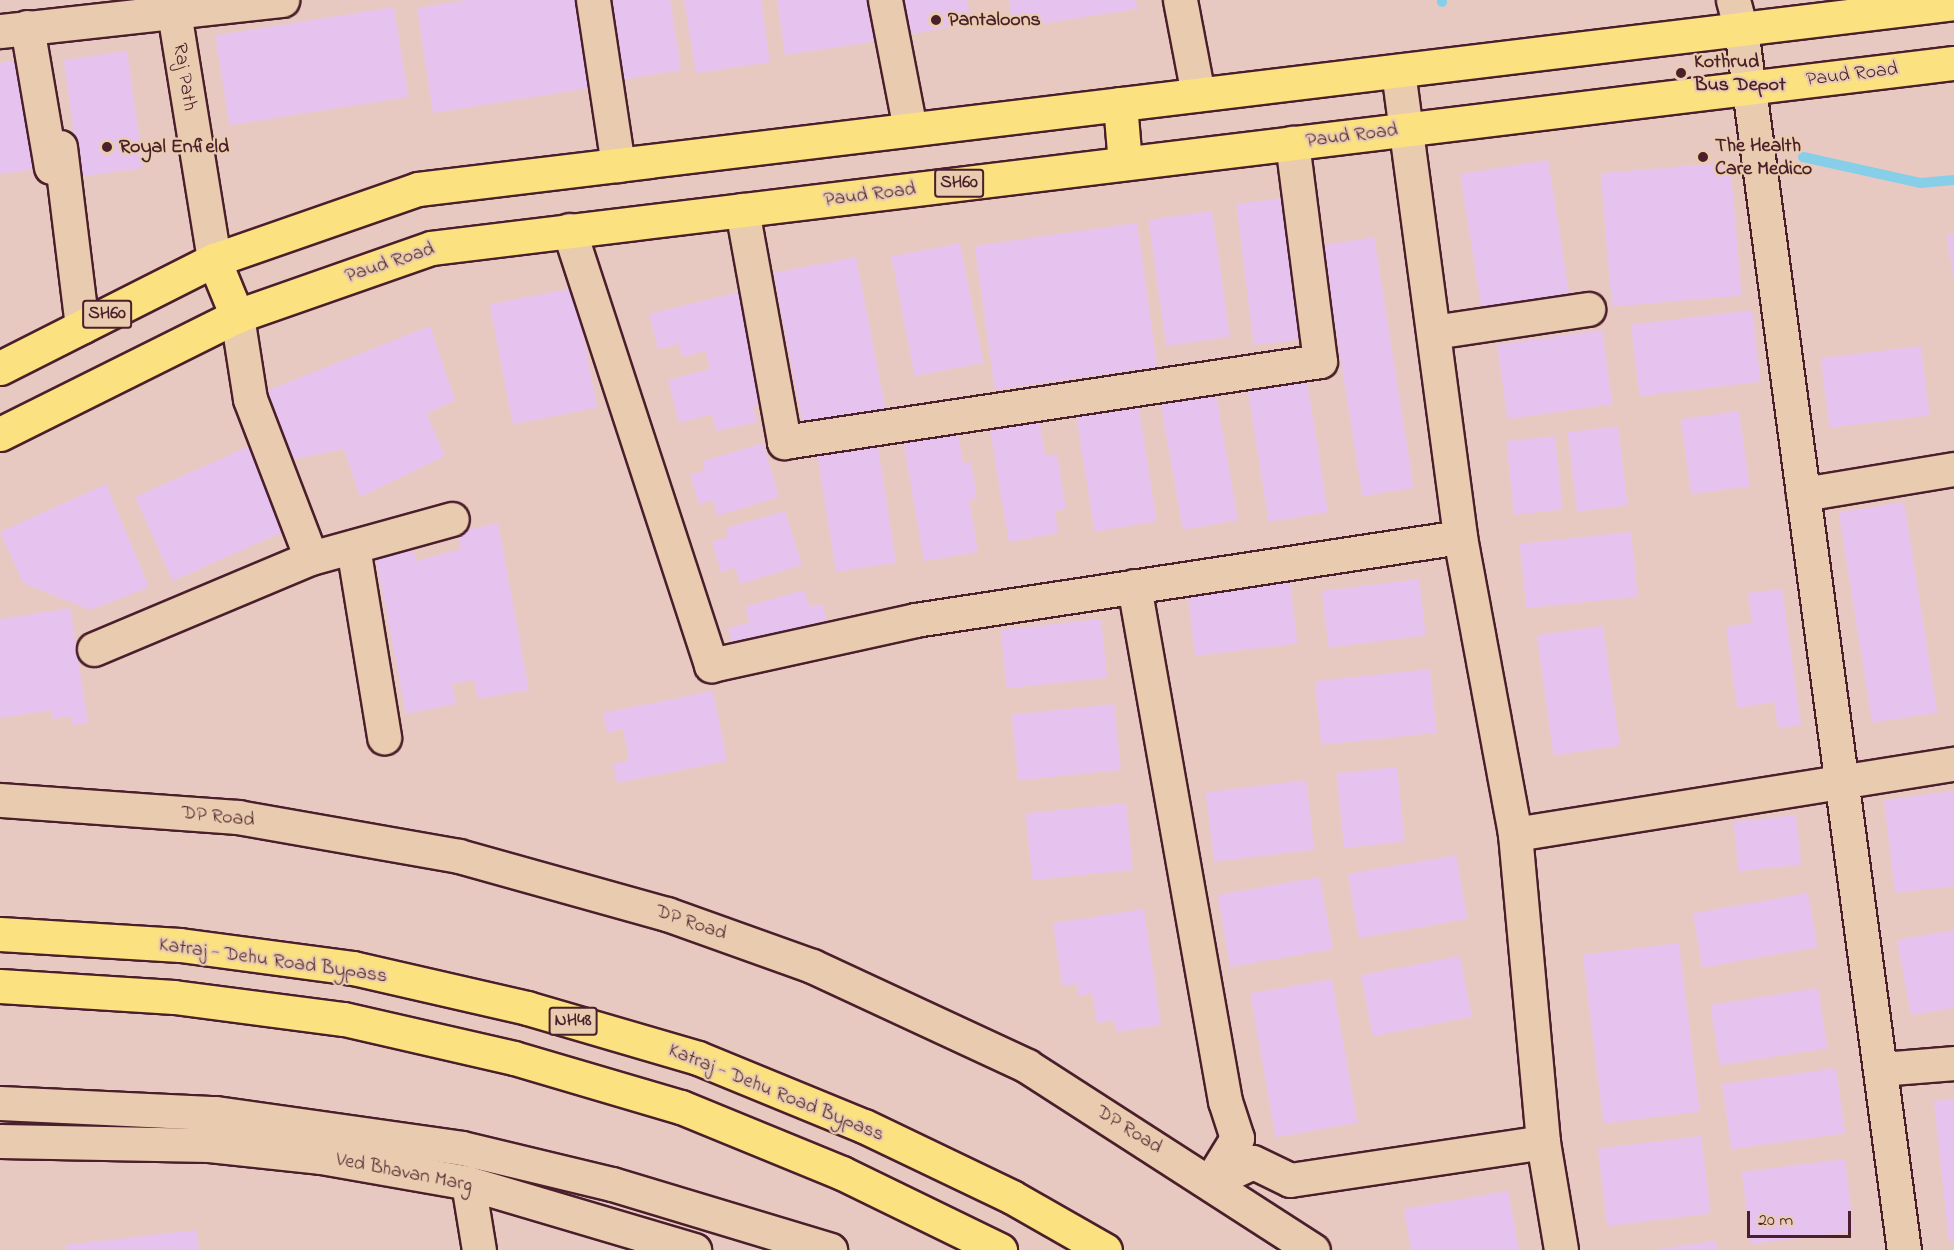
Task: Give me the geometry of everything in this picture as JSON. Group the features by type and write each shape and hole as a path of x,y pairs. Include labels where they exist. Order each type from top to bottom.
{"main road":[{"name":"SH60","path":"0,368 214,260 418,189 1398,70 1737,14 1948,2"},
{"name":"Paud Road","path":"0,434 237,315 431,248 1954,63"},
{"path":"1120,104 1125,163"},
{"path":"214,260 237,315"},
{"name":"Katraj - Dehu Road Bypass","path":"0,934 180,945 353,968 527,1008 698,1058 864,1126 1012,1197 1105,1250"},
{"path":"0,986 174,997 344,1019 514,1058 681,1107 842,1173 1000,1250"}],"street":[{"path":"82,327 56,157 13,29 173,7 282,0"},
{"path":"593,0 618,165"},
{"path":"885,0 910,129"},
{"path":"1180,0 1198,94"},
{"name":"Raj Path","path":"173,7 214,260"},
{"path":"1737,14 1749,88 1904,1250"},
{"path":"1398,70 1408,129 1460,537 1515,834 1543,1142 1561,1250"},
{"path":"742,210 784,442 1320,362 1292,143"},
{"path":"569,230 711,664 915,620 1460,537"},
{"path":"1434,332 1588,309"},
{"path":"237,315 250,399 312,558"},
{"path":"1803,494 1954,470"},
{"path":"94,649 312,558 452,519"},
{"path":"353,547 384,737"},
{"path":"1134,586 1225,1101 1237,1138 1210,1182"},
{"path":"1515,834 1954,764"},
{"name":"DP Road","path":"0,800 238,817 459,856 667,914 812,966 1027,1066 1210,1182 1312,1250"},
{"path":"1880,1069 1954,1063"},
{"path":"0,1102 216,1113 462,1148 612,1184 830,1250"},
{"path":"104,1143 112,1106"},
{"name":"Ved Bhavan Marg","path":"0,1141 209,1145 299,1155 468,1183 694,1250"},
{"path":"1210,1182 1253,1162 1290,1180 1543,1142"},
{"path":"468,1183 479,1250"}],"building":[{"path":"467,0 583,0 596,87 433,113 417,8"},
{"path":"603,0 670,0 681,70 615,81"},
{"path":"684,0 761,0 770,62 696,73"},
{"path":"777,0 871,0 877,41 785,55"},
{"path":"895,0 967,0 971,23 902,36"},
{"path":"1009,0 1136,0 1137,9 1013,28"},
{"path":"394,7 408,97 229,125 215,35"},
{"path":"127,51 143,168 80,177 64,60"},
{"path":"27,59 43,168 0,174 0,63"},
{"path":"1548,160 1569,295 1482,309 1460,174"},
{"path":"1730,162 1742,295 1612,307 1600,173"},
{"path":"1293,197 1310,338 1254,345 1236,204"},
{"path":"1212,211 1230,337 1166,346 1149,220"},
{"path":"1137,223 1157,367 995,389 975,246"},
{"path":"1954,234 1954,277 1953,277 1947,235"},
{"path":"1374,237 1414,488 1362,496 1323,245"},
{"path":"960,243 983,363 915,376 891,256"},
{"path":"856,257 885,408 803,424 774,273"},
{"path":"574,288 597,408 513,424 490,304"},
{"path":"743,291 770,403 753,407 757,422 716,431 712,414 679,423 668,380 710,369 705,351 682,357 679,344 658,349 649,314"},
{"path":"1752,310 1761,381 1640,396 1631,325"},
{"path":"430,326 455,400 427,414 445,456 360,497 344,449 288,460 261,393"},
{"path":"1602,330 1612,404 1507,419 1497,345"},
{"path":"1921,346 1930,415 1829,428 1821,358"},
{"path":"1307,380 1328,512 1269,522 1248,389"},
{"path":"1216,395 1238,520 1183,530 1161,405"},
{"path":"1138,403 1157,522 1095,531 1076,413"},
{"path":"1739,411 1750,486 1691,494 1681,419"},
{"path":"1040,422 1045,456 1057,454 1066,509 1055,511 1058,533 1009,542 990,431"},
{"path":"1618,426 1628,505 1577,512 1567,432"},
{"path":"957,429 963,463 971,462 977,498 969,499 978,552 924,561 903,439"},
{"path":"876,435 896,562 836,572 816,445"},
{"path":"1555,436 1563,510 1514,515 1506,441"},
{"path":"763,443 779,497 717,516 713,500 699,504 690,475 705,470 703,461"},
{"path":"254,444 291,528 173,581 135,497"},
{"path":"106,484 149,587 90,610 23,583 0,532"},
{"path":"1904,502 1937,712 1872,723 1839,512"},
{"path":"785,511 802,565 740,584 735,568 721,572 712,542 728,537 726,528"},
{"path":"498,523 529,690 478,699 474,680 452,684 456,704 406,714 374,547 413,547 416,561 461,549 457,532"},
{"path":"1631,532 1638,597 1526,608 1520,544"},
{"path":"1289,574 1298,643 1195,656 1187,587"},
{"path":"1419,579 1426,636 1329,648 1322,591"},
{"path":"1782,589 1801,725 1778,728 1774,702 1737,708 1726,627 1752,623 1748,593"},
{"path":"804,590 810,607 822,604 827,620 733,647 728,628 750,622 745,607"},
{"path":"70,608 88,723 72,725 71,716 53,719 51,710 0,718 0,619"},
{"path":"1101,619 1107,678 1007,688 1001,630"},
{"path":"1603,626 1620,746 1553,755 1537,635"},
{"path":"1430,669 1437,733 1321,745 1315,681"},
{"path":"713,691 727,761 617,783 613,764 629,760 623,729 607,733 603,713"},
{"path":"1114,704 1121,770 1018,780 1012,715"},
{"path":"1397,767 1405,842 1344,848 1336,773"},
{"path":"1306,780 1315,849 1214,862 1206,792"},
{"path":"1954,791 1954,886 1895,893 1884,800"},
{"path":"1126,803 1133,870 1033,880 1026,814"},
{"path":"1796,815 1801,865 1739,871 1733,822"},
{"path":"1456,855 1467,919 1359,938 1348,874"},
{"path":"1320,877 1333,949 1230,967 1218,895"},
{"path":"1808,893 1818,947 1702,967 1693,913"},
{"path":"1144,909 1161,1025 1116,1032 1114,1020 1097,1023 1092,993 1078,996 1077,984 1062,986 1053,923"},
{"path":"1954,930 1954,1008 1911,1015 1897,940"},
{"path":"1679,943 1700,1112 1603,1124 1583,955"},
{"path":"1460,956 1472,1017 1373,1036 1361,975"},
{"path":"1332,979 1357,1123 1276,1137 1250,993"},
{"path":"1818,988 1828,1048 1720,1065 1710,1005"},
{"path":"1836,1068 1845,1133 1731,1149 1722,1084"},
{"path":"1954,1099 1954,1242 1949,1242 1934,1101"},
{"path":"1701,1136 1711,1213 1607,1226 1598,1149"},
{"path":"1845,1159 1854,1231 1751,1244 1742,1172"},
{"path":"1508,1191 1519,1250 1411,1250 1404,1209"},
{"path":"196,1230 199,1250 67,1250 66,1245"},
{"path":"1716,1241 1717,1250 1657,1250 1657,1249"}],"waterway":[{"path":"1803,157 1920,183 1954,180"}],"place":[{"name":"Pantaloons","path":"936,20"},
{"name":"Kothrud Bus Depot","path":"1681,73"},
{"name":"Royal Enfield","path":"107,147"},
{"name":"The Health Care Medico","path":"1703,157"}]}
